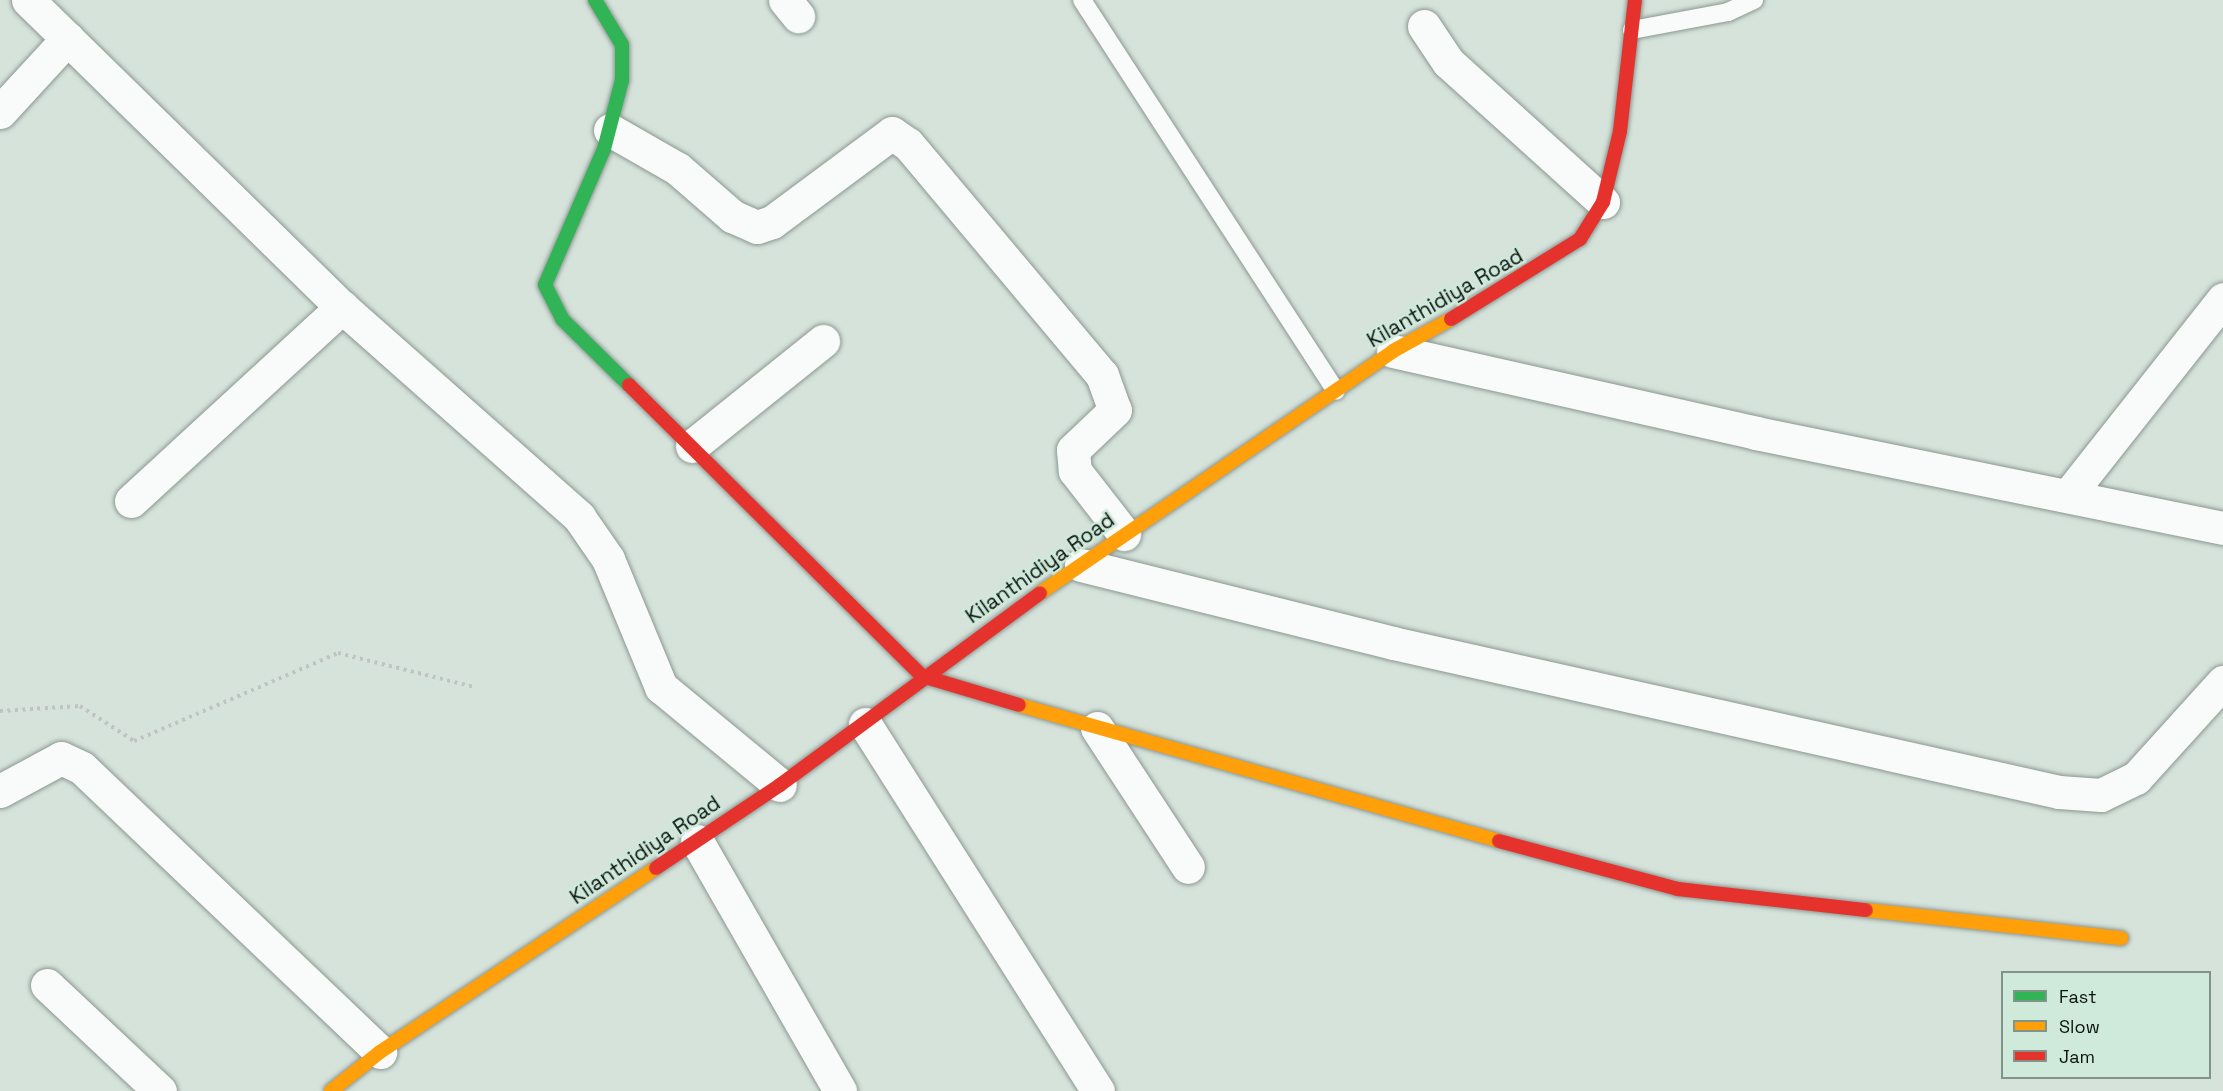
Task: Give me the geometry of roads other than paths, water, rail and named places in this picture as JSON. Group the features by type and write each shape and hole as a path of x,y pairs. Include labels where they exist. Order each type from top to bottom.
{"street":[{"path":"28,0 342,307 579,517 608,559 661,687 780,785"},
{"path":"595,0 622,45 622,80 610,130 545,285 561,319 692,446 922,676 1097,728 1678,889 2121,938"},
{"name":"Kilanthidiya Road","path":"331,1091 380,1052 780,785 865,724 922,676 1124,534 1394,351 1511,287 1580,239 1603,202 1620,131 1635,0"},
{"path":"1424,26 1448,62 1603,202"},
{"path":"0,112 69,38"},
{"path":"610,130 678,169 732,216 757,228 892,133 908,144 1102,375 1115,410 1073,450 1075,471 1124,534"},
{"path":"2070,493 2223,299"},
{"path":"131,501 342,307"},
{"path":"692,446 823,341"},
{"path":"1394,351 1756,434 2070,493 2223,528"},
{"path":"1081,566 1393,643 2060,792 2101,795 2136,777 2223,682"},
{"path":"865,724 1098,1091"},
{"path":"1097,728 1188,867"},
{"path":"0,791 61,758 82,768 380,1052"},
{"path":"697,841 840,1091"},
{"path":"47,985 159,1091"}],"lane":[{"path":"1082,0 1336,391"},
{"path":"1632,30 1728,12 1754,0"}]}
